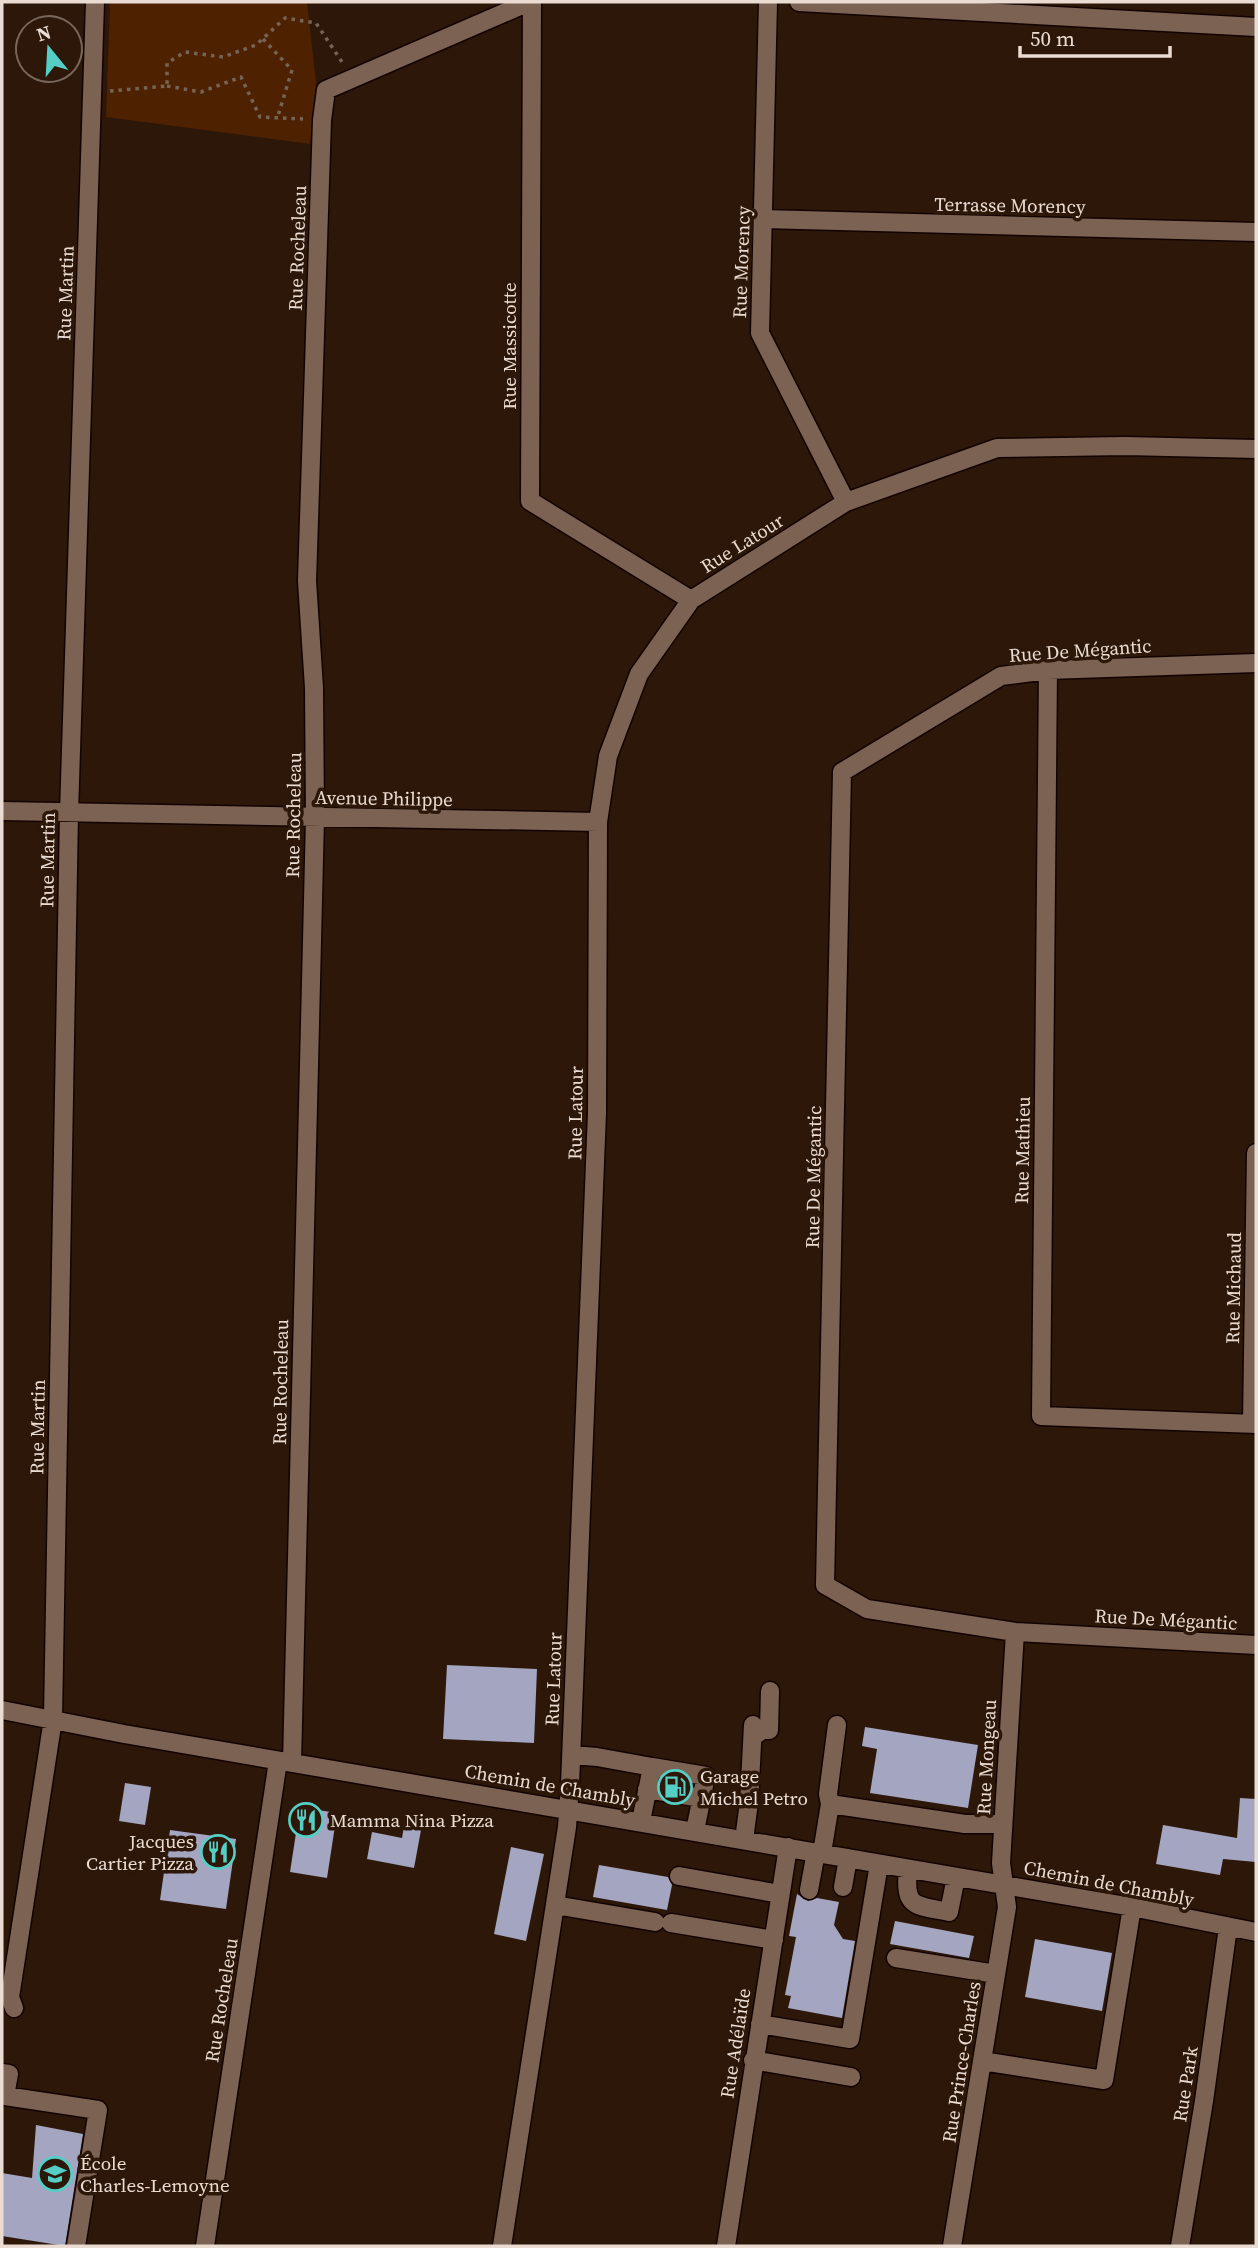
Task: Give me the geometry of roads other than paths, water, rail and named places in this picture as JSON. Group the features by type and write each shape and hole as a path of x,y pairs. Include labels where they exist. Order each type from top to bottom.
{"street":[{"name":"Rue Martin","path":"14,2008 10,1997 53,1719 69,813 95,2"},
{"name":"Rue Rocheleau","path":"205,2246 285,1762 315,818 314,688 307,581 322,120 326,90 531,2"},
{"name":"Rue Massicotte","path":"531,2 530,501 691,600"},
{"path":"768,2 782,2"},
{"name":"Rue Morency","path":"768,2 760,333 846,502"},
{"path":"799,2 1014,8 1256,27"},
{"name":"Terrasse Morency","path":"763,219 1256,232"},
{"name":"Rue Latour","path":"502,2246 555,1905 568,1809 572,1755 597,1113 598,822 608,756 639,674 691,600 846,502 997,448 1125,446 1256,449"},
{"name":"Rue De Mégantic","path":"1256,663 1048,670 1001,676 842,772 825,1585 867,1609 1015,1632 1256,1645"},
{"name":"Rue Mathieu","path":"1048,670 1041,1416 1254,1423"},
{"name":"Avenue Philippe","path":"2,811 598,822"},
{"name":"Rue Michaud","path":"1254,1423 1256,1153"},
{"name":"Rue Mongeau","path":"1004,1885 1001,1863 1015,1632"},
{"path":"744,1840 753,1731 769,1730 770,1692"},
{"name":"Chemin de Chambly","path":"2,1710 124,1734 1132,1907 1256,1932"},
{"path":"809,1890 830,1804 828,1794 837,1726"},
{"path":"572,1755 706,1776 695,1831"},
{"path":"641,1821 652,1767"},
{"path":"648,1789 701,1798"},
{"path":"830,1804 965,1824 1003,1824"},
{"name":"Rue Adélaïde","path":"726,2246 788,1847"},
{"path":"843,1887 848,1858"},
{"path":"760,2024 850,2039 879,1864"},
{"path":"908,1868 906,1887 913,1903 949,1912 956,1877"},
{"path":"679,1875 780,1894"},
{"name":"Rue Prince-Charles","path":"952,2246 1007,1907 1004,1885"},
{"path":"555,1905 774,1940"},
{"path":"982,2061 1104,2080 1132,1907"},
{"name":"Rue Park","path":"1180,2246 1204,2101 1228,1927"},
{"path":"896,1958 996,1974"},
{"path":"754,2060 851,2077"},
{"path":"2,2073 9,2074 5,2096 98,2110 76,2246"}],"place":[{"name":"Garage Michel Petro","path":"675,1787"},
{"name":"Mamma Nina Pizza","path":"306,1820"},
{"name":"Jacques Cartier Pizza","path":"218,1852"},
{"name":"École Charles-Lemoyne","path":"55,2174"}]}
